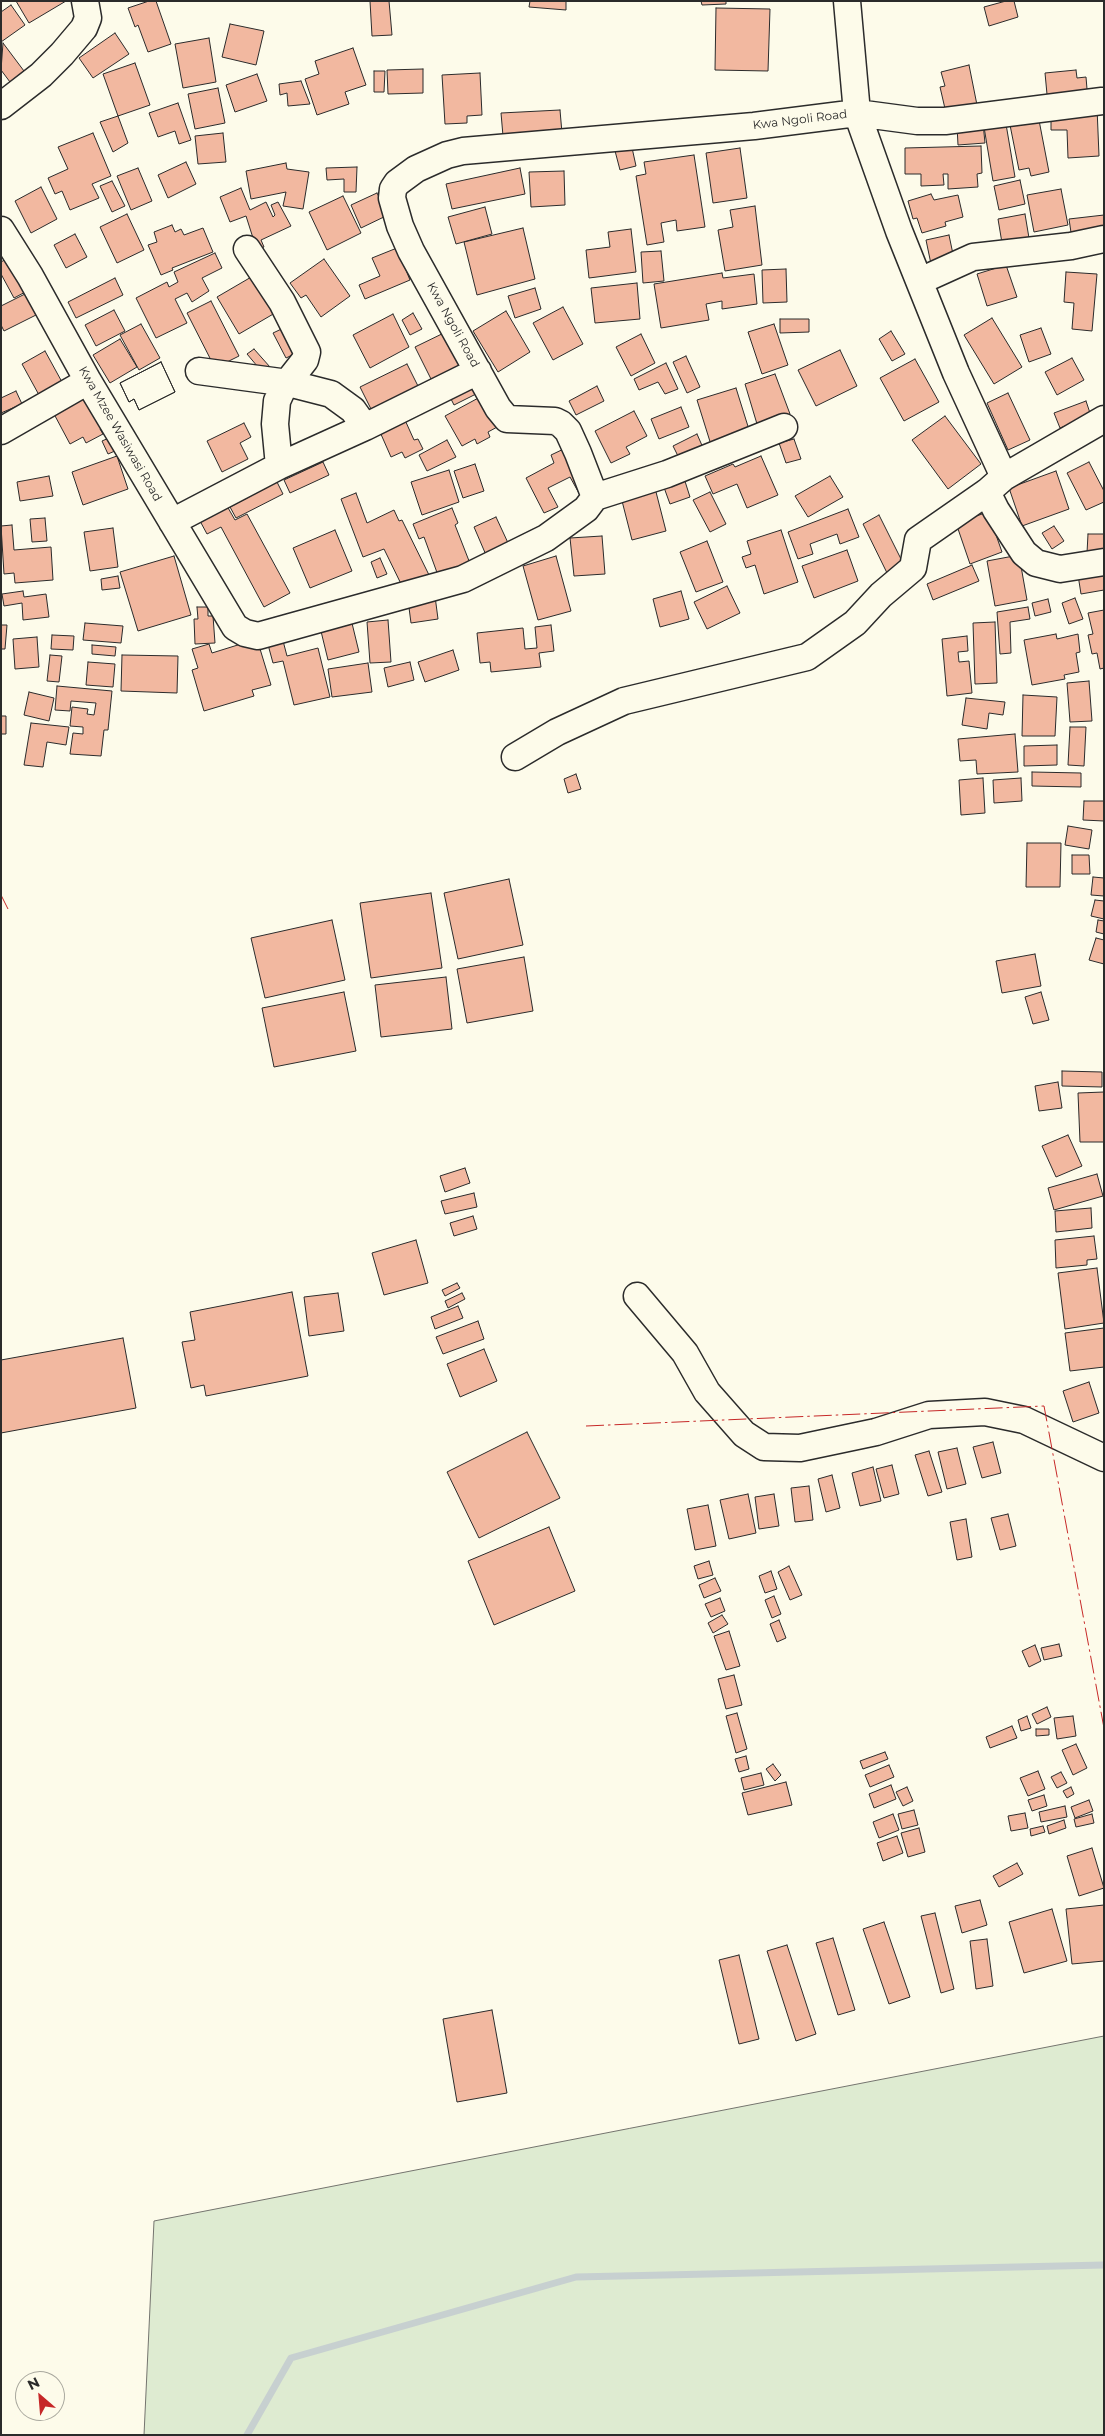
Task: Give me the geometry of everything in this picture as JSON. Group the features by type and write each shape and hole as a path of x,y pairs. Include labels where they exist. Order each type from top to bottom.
{"street":[{"path":"1,106 41,75 84,28 88,18 85,1"},
{"path":"848,1 857,113 890,206 956,373 996,485 996,510 1024,553 1036,563 1060,569 1104,562"},
{"path":"857,113 917,122 944,122 1102,101"},
{"name":"Kwa Ngoli Road","path":"595,497 578,453 564,428 555,421 507,419 498,408 411,251 394,208 393,189 405,176 447,155 463,151 754,126 857,113"},
{"name":"Kwa Mzee Wasiwasi Road","path":"1,230 30,276 88,380 235,627 245,633 258,636 274,633 463,579 546,538 586,509 595,497"},
{"path":"920,281 973,257 1071,246 1104,240"},
{"path":"246,249 282,302 306,349 305,360 280,394 276,409 279,466"},
{"path":"198,371 288,383 331,394 353,410 365,427"},
{"path":"172,522 279,466 365,427 478,371"},
{"path":"1,431 88,380"},
{"path":"515,757 557,732 624,701 771,668 808,657 855,624 882,595 913,568 918,540 996,485 1104,419"},
{"path":"595,497 667,474 784,428"},
{"path":"637,1296 685,1353 707,1392 744,1434 764,1447 800,1448 876,1432 929,1415 985,1412 1024,1420 1104,1458"}],"green space":[{"path":"1104,2036 1104,2435 144,2435 154,2221"}],"building":[{"path":"16,1 66,1 29,23"},
{"path":"149,1 156,1 171,44 148,52 138,25 135,27 128,8"},
{"path":"370,1 389,1 392,35 372,36"},
{"path":"530,1 566,1 566,10 529,7"},
{"path":"701,1 726,1 726,4 702,5"},
{"path":"1006,1 1014,1 1018,17 989,26 984,7"},
{"path":"11,5 25,25 1,42 1,12"},
{"path":"716,8 770,9 768,71 715,70"},
{"path":"230,24 264,31 256,65 222,57"},
{"path":"115,33 129,54 93,78 79,58"},
{"path":"209,38 216,82 183,88 175,44"},
{"path":"3,43 27,75 13,86 1,70"},
{"path":"353,48 366,85 345,92 349,104 317,115 305,79 319,74 315,61"},
{"path":"135,63 150,105 118,116 103,74"},
{"path":"969,65 977,105 946,113 940,87 945,86 941,72"},
{"path":"423,69 423,93 388,94 387,70"},
{"path":"1076,70 1077,78 1086,77 1088,101 1048,105 1045,73"},
{"path":"374,71 385,71 384,92 374,92"},
{"path":"480,73 482,115 467,116 467,123 445,124 442,75"},
{"path":"257,74 267,101 235,112 226,85"},
{"path":"301,81 310,104 288,106 287,93 280,95 279,84"},
{"path":"218,88 225,123 195,129 188,94"},
{"path":"178,103 191,140 179,144 175,131 158,137 149,113"},
{"path":"1097,107 1099,156 1068,158 1067,130 1051,130 1051,109"},
{"path":"560,110 562,133 503,136 501,113"},
{"path":"1038,115 1049,172 1031,176 1029,168 1019,170 1009,120"},
{"path":"118,116 128,143 113,152 100,122"},
{"path":"983,123 985,143 958,145 957,126"},
{"path":"1006,124 1015,177 993,181 984,127"},
{"path":"93,133 111,176 92,184 99,198 70,210 62,191 55,194 48,178 68,169 58,147"},
{"path":"223,133 226,162 198,164 195,136"},
{"path":"631,143 636,166 620,170 614,147"},
{"path":"981,146 982,173 977,174 978,187 948,189 948,174 943,174 944,185 921,186 921,174 905,174 905,148"},
{"path":"740,148 747,198 713,203 706,153"},
{"path":"694,155 705,227 677,231 676,220 661,223 664,242 647,245 636,176 646,174 644,162"},
{"path":"186,162 196,184 168,198 158,175"},
{"path":"286,163 287,169 309,172 303,209 283,206 286,192 251,199 246,171"},
{"path":"357,167 356,192 344,192 344,179 327,180 326,168"},
{"path":"138,168 152,201 131,210 117,176"},
{"path":"520,168 525,194 452,209 446,184"},
{"path":"564,171 565,205 531,207 529,172"},
{"path":"1020,180 1025,204 999,210 994,186"},
{"path":"112,181 125,206 112,212 100,186"},
{"path":"41,187 57,219 31,233 15,201"},
{"path":"241,188 250,210 266,202 273,217 275,215 271,205 278,202 291,226 261,240 264,247 251,253 253,238 246,216 230,222 220,197"},
{"path":"1061,189 1068,225 1034,232 1027,195"},
{"path":"377,193 388,215 361,228 351,205"},
{"path":"931,194 934,200 958,195 963,217 945,222 946,226 922,233 917,218 913,219 908,201"},
{"path":"343,196 361,233 327,250 309,212"},
{"path":"755,206 762,265 725,271 718,230 733,227 730,210"},
{"path":"485,207 492,234 456,244 448,217"},
{"path":"127,214 144,250 117,263 100,227"},
{"path":"1025,214 1029,238 1002,243 998,219"},
{"path":"1104,215 1104,236 1072,239 1069,219"},
{"path":"172,225 175,232 181,229 184,235 203,228 213,252 172,268 173,270 161,275 148,245 157,242 154,232"},
{"path":"523,228 535,279 477,295 464,242"},
{"path":"631,229 636,272 589,278 586,250 610,247 608,232"},
{"path":"75,234 87,257 66,268 54,245"},
{"path":"949,235 954,259 931,264 926,240"},
{"path":"397,248 410,280 365,299 359,285 380,276 372,258"},
{"path":"661,251 664,281 643,283 641,252"},
{"path":"215,253 222,268 202,278 209,291 192,302 187,293 175,299 187,323 156,338 136,298 167,282 169,287 178,282 174,272"},
{"path":"13,255 31,289 14,298 1,274 1,262"},
{"path":"324,259 350,296 321,317 306,295 301,298 290,283"},
{"path":"1006,265 1017,297 987,306 977,274"},
{"path":"786,269 787,302 763,303 762,270"},
{"path":"1066,272 1097,274 1092,331 1072,329 1074,303 1064,302"},
{"path":"722,273 723,278 754,274 757,304 722,309 722,301 706,304 709,320 661,328 654,284"},
{"path":"253,276 275,313 239,334 217,297"},
{"path":"115,278 123,295 76,318 68,302"},
{"path":"637,283 640,319 595,323 591,288"},
{"path":"535,288 541,309 515,318 508,296"},
{"path":"27,293 38,314 4,331 1,325 1,306"},
{"path":"211,301 239,356 215,368 187,313"},
{"path":"563,307 583,344 553,360 533,323"},
{"path":"114,310 125,331 96,346 85,325"},
{"path":"506,311 530,352 498,372 473,331"},
{"path":"413,313 422,329 410,335 402,320"},
{"path":"393,314 409,347 370,368 353,335"},
{"path":"992,318 1022,367 994,384 964,335"},
{"path":"780,319 809,319 809,332 780,333"},
{"path":"141,324 160,358 139,370 120,335"},
{"path":"774,324 788,365 762,374 748,332"},
{"path":"290,325 303,350 286,358 273,333"},
{"path":"1041,328 1051,354 1029,362 1020,335"},
{"path":"450,330 469,371 435,387 415,347"},
{"path":"891,331 905,354 892,361 879,339"},
{"path":"641,334 655,363 631,376 616,347"},
{"path":"120,339 137,367 110,383 93,355"},
{"path":"254,349 270,367 263,373 247,354"},
{"path":"840,350 857,386 816,406 798,370"},
{"path":"45,351 62,382 39,395 22,364"},
{"path":"686,356 700,387 687,393 673,362"},
{"path":"1072,358 1084,380 1057,395 1045,372"},
{"path":"915,359 939,402 904,421 880,378"},
{"path":"161,362 175,392 139,410 134,399 129,402 120,383"},
{"path":"161,362 175,392 139,410 134,399 129,402 120,383"},
{"path":"666,363 678,389 665,394 658,382 639,390 634,379"},
{"path":"407,364 421,392 374,415 360,387"},
{"path":"775,374 790,414 757,424 745,384"},
{"path":"477,377 484,390 454,405 447,391"},
{"path":"597,386 604,401 576,415 569,401"},
{"path":"736,388 751,436 712,448 697,400"},
{"path":"16,391 22,404 1,413 1,398"},
{"path":"92,393 109,423 100,429 103,434 86,443 83,437 70,444 54,414"},
{"path":"1008,393 1030,440 1008,450 987,403"},
{"path":"482,396 499,426 488,432 490,437 477,444 475,439 462,446 445,416"},
{"path":"1086,401 1091,416 1060,428 1054,413"},
{"path":"681,407 689,427 659,439 651,419"},
{"path":"634,411 647,436 626,447 630,454 611,463 595,431"},
{"path":"945,416 981,464 948,489 912,440"},
{"path":"405,420 414,440 418,439 423,449 405,458 402,452 391,457 380,432"},
{"path":"244,423 251,437 240,443 248,459 222,472 207,441"},
{"path":"118,434 124,447 108,454 102,441"},
{"path":"697,434 704,450 681,462 673,446"},
{"path":"794,439 801,459 786,463 779,443"},
{"path":"447,440 456,457 427,471 419,455"},
{"path":"570,446 590,489 580,495 570,477 548,488 558,507 544,513 526,478 554,463 551,455"},
{"path":"117,456 128,489 83,505 72,472"},
{"path":"761,456 778,495 747,508 737,484 713,494 705,476 733,464 735,467"},
{"path":"323,462 329,475 290,493 284,480"},
{"path":"1089,462 1104,491 1104,502 1086,510 1067,473"},
{"path":"475,464 484,491 463,498 454,471"},
{"path":"449,470 459,502 422,515 411,482"},
{"path":"1056,471 1069,509 1022,526 1009,488"},
{"path":"683,475 690,497 670,504 662,482"},
{"path":"49,476 53,496 20,501 17,482"},
{"path":"830,476 843,497 808,517 795,496"},
{"path":"277,482 283,494 236,518 230,507"},
{"path":"655,488 666,531 632,540 621,497"},
{"path":"710,492 726,524 710,532 693,500"},
{"path":"356,493 367,523 394,510 399,521 402,520 430,577 404,590 384,549 363,557 341,499"},
{"path":"227,506 235,520 247,514 290,593 264,607 221,527 207,534 200,521"},
{"path":"452,508 458,523 455,525 471,566 439,578 424,537 419,539 413,524"},
{"path":"848,509 859,537 840,544 837,534 810,544 813,554 798,559 788,532"},
{"path":"988,512 1002,552 970,564 956,523"},
{"path":"879,515 906,569 889,577 863,524"},
{"path":"496,517 509,545 486,555 474,527"},
{"path":"45,518 47,541 32,542 30,519"},
{"path":"12,525 14,550 51,547 53,580 15,583 14,573 4,574 1,526"},
{"path":"1054,526 1064,541 1052,549 1042,533"},
{"path":"113,528 118,567 90,571 84,532"},
{"path":"335,530 352,571 310,588 293,548"},
{"path":"781,530 798,582 764,594 755,565 746,568 742,557 751,554 747,541"},
{"path":"1088,534 1104,534 1104,553 1087,553"},
{"path":"602,536 605,574 574,576 570,538"},
{"path":"707,541 723,582 696,592 680,552"},
{"path":"847,550 858,581 814,598 802,566"},
{"path":"1019,555 1027,600 995,606 987,561"},
{"path":"174,556 191,615 138,631 120,572"},
{"path":"556,556 571,611 538,620 523,566"},
{"path":"380,558 387,574 377,578 371,562"},
{"path":"972,565 979,581 933,600 927,584"},
{"path":"1104,570 1104,590 1081,594 1078,575"},
{"path":"118,576 120,588 102,590 101,579"},
{"path":"727,586 740,613 707,629 694,602"},
{"path":"23,591 24,597 46,594 49,617 23,620 22,603 4,606 2,594"},
{"path":"681,591 689,619 660,627 653,599"},
{"path":"435,596 438,619 411,623 408,600"},
{"path":"1075,598 1083,619 1069,624 1062,603"},
{"path":"1048,599 1051,612 1035,616 1032,603"},
{"path":"197,607 208,607 208,616 213,616 215,643 195,644 194,619 198,619"},
{"path":"1028,607 1030,619 1010,622 1011,653 1000,654 997,612"},
{"path":"1104,610 1104,668 1100,669 1097,653 1092,654 1088,635 1093,634 1088,613"},
{"path":"350,615 359,652 328,660 319,623"},
{"path":"388,620 391,662 370,663 367,622"},
{"path":"995,622 997,683 975,684 973,623"},
{"path":"85,623 123,626 121,643 83,640"},
{"path":"1,625 7,625 5,649 1,649"},
{"path":"551,625 554,651 539,653 541,667 491,672 490,662 480,663 477,633 523,628 525,649 537,648 535,627"},
{"path":"1056,634 1057,639 1078,634 1080,652 1076,653 1079,672 1064,675 1065,679 1032,685 1024,640"},
{"path":"52,635 74,636 73,650 51,649"},
{"path":"967,636 968,651 958,652 959,662 969,661 972,693 947,696 942,639"},
{"path":"37,637 39,667 15,669 13,639"},
{"path":"282,637 287,656 318,648 330,697 294,705 283,661 273,663 267,641"},
{"path":"257,639 271,685 252,690 254,696 204,711 192,670 198,668 192,649 209,644 212,653"},
{"path":"92,645 116,647 115,656 92,654"},
{"path":"453,650 459,670 425,682 418,662"},
{"path":"50,655 62,656 59,682 47,681"},
{"path":"122,655 178,656 177,693 121,691"},
{"path":"88,662 115,664 113,687 86,685"},
{"path":"410,662 414,680 388,687 384,668"},
{"path":"368,663 372,692 332,697 328,669"},
{"path":"1089,681 1092,721 1070,722 1067,683"},
{"path":"57,686 112,691 108,730 104,730 101,756 70,754 73,733 83,734 83,727 70,726 72,707 88,709 87,714 94,715 96,703 71,701 70,711 55,710"},
{"path":"29,692 54,698 49,721 24,715"},
{"path":"1023,695 1057,697 1055,736 1022,736"},
{"path":"966,698 1005,702 1003,715 989,713 987,729 962,725"},
{"path":"1,716 6,716 6,734 1,734"},
{"path":"31,723 69,727 66,745 47,742 43,767 24,765"},
{"path":"1070,727 1086,727 1084,766 1068,765"},
{"path":"1015,734 1018,772 977,774 976,760 960,761 958,739"},
{"path":"1057,745 1057,765 1024,766 1024,746"},
{"path":"1032,772 1081,773 1081,787 1032,786"},
{"path":"576,774 581,789 568,793 564,779"},
{"path":"983,778 985,813 961,815 959,780"},
{"path":"1021,778 1022,801 994,803 993,780"},
{"path":"1084,801 1104,801 1104,821 1083,820"},
{"path":"1068,826 1092,830 1089,849 1065,845"},
{"path":"1027,843 1061,843 1060,887 1026,887"},
{"path":"1072,855 1089,855 1090,874 1072,874"},
{"path":"1093,877 1104,878 1104,896 1091,895"},
{"path":"509,879 523,945 458,959 444,893"},
{"path":"431,893 442,968 371,978 360,903"},
{"path":"1095,900 1104,901 1104,919 1091,916"},
{"path":"332,920 345,980 265,998 251,938"},
{"path":"1098,920 1104,921 1104,934 1096,932"},
{"path":"1096,938 1104,940 1104,964 1089,960"},
{"path":"1035,954 1041,986 1002,993 996,961"},
{"path":"524,957 533,1011 467,1023 457,969"},
{"path":"446,977 452,1029 381,1037 375,985"},
{"path":"344,992 356,1051 274,1067 262,1008"},
{"path":"1041,992 1049,1020 1033,1024 1025,997"},
{"path":"1062,1071 1102,1072 1102,1087 1062,1086"},
{"path":"1058,1082 1062,1108 1039,1111 1035,1086"},
{"path":"1104,1092 1104,1142 1080,1142 1078,1093"},
{"path":"1068,1135 1082,1166 1056,1177 1042,1146"},
{"path":"465,1168 470,1183 445,1192 440,1176"},
{"path":"1097,1174 1103,1196 1054,1210 1048,1188"},
{"path":"474,1193 477,1207 445,1214 441,1201"},
{"path":"1091,1208 1092,1228 1056,1232 1055,1211"},
{"path":"473,1216 477,1229 454,1236 450,1223"},
{"path":"1094,1236 1097,1259 1087,1260 1087,1265 1056,1268 1055,1240"},
{"path":"416,1240 428,1283 384,1295 372,1253"},
{"path":"1097,1268 1104,1323 1065,1329 1058,1273"},
{"path":"457,1283 460,1288 445,1296 442,1290"},
{"path":"292,1292 308,1376 206,1396 204,1385 191,1388 182,1342 195,1340 190,1312"},
{"path":"338,1293 344,1331 309,1336 304,1297"},
{"path":"462,1293 465,1299 448,1308 445,1301"},
{"path":"458,1306 463,1318 435,1329 431,1317"},
{"path":"478,1321 484,1339 443,1354 436,1337"},
{"path":"1104,1328 1104,1367 1070,1371 1065,1333"},
{"path":"123,1338 136,1408 1,1433 1,1360"},
{"path":"484,1349 497,1381 460,1397 447,1364"},
{"path":"1089,1382 1099,1413 1073,1422 1063,1391"},
{"path":"527,1432 560,1498 479,1538 447,1472"},
{"path":"993,1442 1001,1473 982,1478 973,1447"},
{"path":"957,1448 966,1484 947,1489 938,1452"},
{"path":"929,1451 942,1492 928,1496 915,1455"},
{"path":"892,1465 899,1494 884,1498 876,1469"},
{"path":"873,1467 881,1501 860,1506 852,1473"},
{"path":"832,1475 840,1508 826,1512 818,1479"},
{"path":"809,1486 813,1520 795,1522 791,1488"},
{"path":"748,1494 756,1533 729,1539 720,1500"},
{"path":"774,1494 779,1526 759,1529 755,1497"},
{"path":"708,1505 716,1546 695,1550 687,1509"},
{"path":"1008,1514 1016,1546 1000,1550 991,1518"},
{"path":"966,1519 972,1557 957,1560 950,1522"},
{"path":"549,1527 575,1591 494,1625 468,1561"},
{"path":"709,1561 713,1575 698,1579 694,1566"},
{"path":"789,1566 802,1595 790,1600 778,1572"},
{"path":"771,1571 777,1589 765,1593 759,1576"},
{"path":"715,1578 721,1591 704,1598 699,1585"},
{"path":"774,1596 781,1614 772,1618 765,1600"},
{"path":"720,1598 725,1611 711,1617 705,1604"},
{"path":"722,1615 728,1624 713,1633 708,1623"},
{"path":"779,1620 786,1638 777,1642 770,1624"},
{"path":"729,1631 740,1666 726,1670 714,1636"},
{"path":"1059,1644 1062,1656 1044,1660 1041,1648"},
{"path":"1035,1645 1041,1661 1029,1667 1022,1651"},
{"path":"734,1675 742,1705 726,1709 718,1679"},
{"path":"1047,1707 1051,1717 1037,1724 1032,1714"},
{"path":"737,1713 747,1749 736,1753 726,1716"},
{"path":"1027,1716 1031,1728 1021,1731 1018,1720"},
{"path":"1073,1716 1076,1736 1057,1739 1054,1718"},
{"path":"1012,1726 1017,1738 990,1748 986,1737"},
{"path":"1036,1729 1049,1729 1049,1735 1036,1736"},
{"path":"1076,1744 1087,1768 1073,1775 1062,1750"},
{"path":"885,1752 888,1759 863,1769 860,1761"},
{"path":"746,1756 749,1769 739,1772 735,1759"},
{"path":"773,1764 781,1775 775,1781 766,1769"},
{"path":"889,1765 894,1777 870,1787 865,1775"},
{"path":"1038,1771 1045,1789 1028,1796 1020,1778"},
{"path":"1061,1772 1067,1783 1057,1788 1051,1777"},
{"path":"761,1773 764,1785 744,1790 741,1778"},
{"path":"786,1782 792,1805 748,1815 742,1793"},
{"path":"891,1785 896,1799 874,1808 869,1794"},
{"path":"907,1787 913,1801 903,1806 896,1792"},
{"path":"1071,1787 1074,1794 1067,1798 1063,1791"},
{"path":"1044,1795 1047,1806 1032,1811 1028,1800"},
{"path":"1089,1800 1093,1811 1075,1818 1071,1807"},
{"path":"1065,1806 1067,1817 1041,1822 1039,1812"},
{"path":"914,1810 918,1825 902,1829 898,1814"},
{"path":"1025,1813 1028,1828 1011,1831 1008,1816"},
{"path":"893,1814 899,1830 879,1838 873,1822"},
{"path":"1092,1814 1094,1823 1076,1827 1074,1819"},
{"path":"1064,1820 1066,1828 1049,1834 1047,1826"},
{"path":"1043,1826 1045,1832 1031,1836 1030,1829"},
{"path":"919,1828 925,1852 908,1857 901,1833"},
{"path":"897,1836 903,1853 883,1861 877,1843"},
{"path":"1092,1848 1104,1888 1079,1896 1067,1856"},
{"path":"1017,1863 1023,1874 999,1887 993,1876"},
{"path":"980,1900 987,1925 962,1933 955,1906"},
{"path":"1104,1905 1104,1961 1072,1964 1066,1909"},
{"path":"1052,1909 1067,1961 1024,1973 1009,1922"},
{"path":"935,1913 954,1989 941,1993 921,1916"},
{"path":"884,1922 910,1997 889,2004 863,1929"},
{"path":"833,1938 855,2010 838,2015 816,1943"},
{"path":"987,1939 993,1986 976,1989 970,1941"},
{"path":"787,1945 816,2034 796,2041 767,1951"},
{"path":"739,1955 759,2039 739,2044 719,1960"},
{"path":"492,2010 507,2093 457,2102 443,2019"}],"waterway":[{"path":"247,2435 291,2358 576,2277 1104,2265"}],"power":[{"path":"1,895 8,909"},
{"path":"586,1426 1044,1406 1104,1728"}]}
